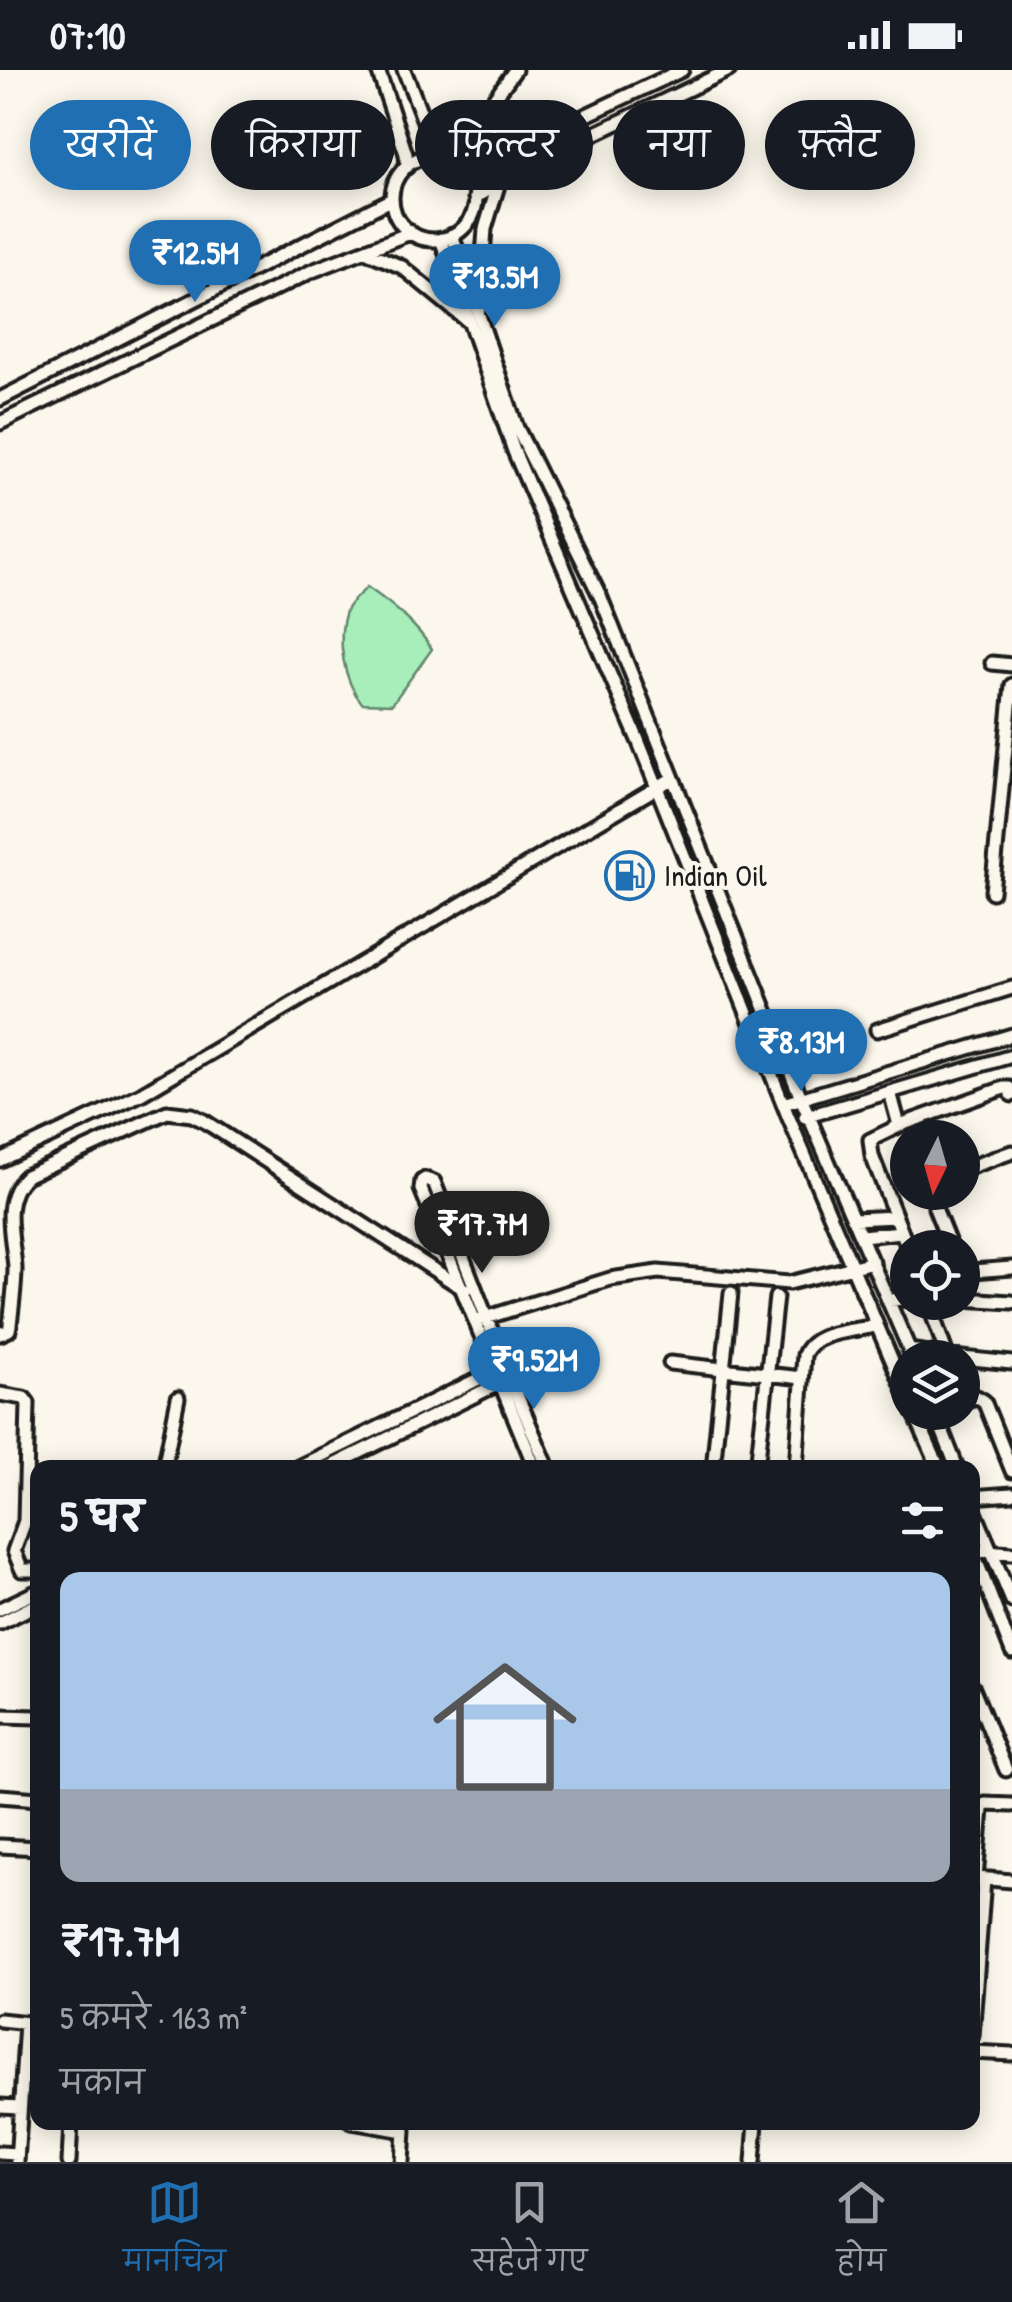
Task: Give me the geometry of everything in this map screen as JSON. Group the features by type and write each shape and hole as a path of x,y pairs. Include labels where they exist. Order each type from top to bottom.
{"street":[{"path":"378,70 407,166"},
{"path":"404,70 415,100"},
{"path":"493,100 514,70"},
{"path":"593,112 682,70"},
{"path":"593,134 729,70"},
{"path":"415,161 398,176 392,199 397,218 410,233 425,239 447,237 471,217 475,198 472,190"},
{"path":"475,198 487,190"},
{"path":"497,190 486,229 475,321 517,428 601,598 808,1116 905,1340"},
{"path":"0,399 392,199"},
{"path":"0,423 312,272 410,233"},
{"path":"447,237 514,451 638,740 657,796 850,1269 890,1358"},
{"path":"364,251 402,267 475,321"},
{"path":"992,663 1012,666"},
{"path":"992,892 1012,684"},
{"path":"0,1160 142,1094 657,796 674,780"},
{"path":"996,856 1012,859"},
{"path":"877,1030 1012,988"},
{"path":"783,1104 1012,1035"},
{"path":"792,1124 1012,1056"},
{"path":"916,1120 1004,1088 1010,1088 1012,1095"},
{"path":"890,1092 897,1120"},
{"path":"0,1334 9,1330 10,1325 14,1287 9,1210 16,1185 26,1176 167,1112 204,1121 465,1290"},
{"path":"890,1129 873,1136 870,1146 890,1201"},
{"path":"980,1164 1012,1152"},
{"path":"482,1318 465,1290 421,1189 426,1179 434,1182 532,1460"},
{"path":"893,1210 900,1230"},
{"path":"854,1219 896,1217"},
{"path":"862,1236 890,1233"},
{"path":"482,1318 587,1284 626,1276 658,1272 789,1283 873,1262"},
{"path":"980,1270 1012,1268"},
{"path":"714,1459 731,1293"},
{"path":"758,1460 776,1297"},
{"path":"980,1300 1012,1302"},
{"path":"797,1460 808,1345 819,1338 876,1326"},
{"path":"980,1359 1012,1362"},
{"path":"670,1363 802,1378"},
{"path":"314,1460 502,1375"},
{"path":"343,1460 502,1375"},
{"path":"502,1375 544,1460"},
{"path":"0,1394 24,1398 28,1403 25,1520 14,1551 22,1570 30,1570"},
{"path":"166,1460 178,1398"},
{"path":"980,1398 1012,1471"},
{"path":"922,1430 935,1460"},
{"path":"941,1430 954,1460"},
{"path":"980,1496 1012,1494"},
{"path":"980,1524 1012,1601"},
{"path":"980,1550 1012,1553"},
{"path":"980,1567 1012,1652"},
{"path":"0,1609 30,1595"},
{"path":"0,1623 30,1608"},
{"path":"980,1706 1006,1770"},
{"path":"0,1716 30,1717"},
{"path":"0,1796 30,1798"},
{"path":"980,1837 985,1804 1012,1805"},
{"path":"0,1846 30,1848"},
{"path":"980,1878 1012,1881"},
{"path":"0,2020 30,2023"},
{"path":"0,2153 17,2158 30,2037"},
{"path":"980,2052 1012,2054"},
{"path":"0,2106 20,2107"},
{"path":"69,2162 71,2130"},
{"path":"402,2162 404,2130"},
{"path":"753,2162 755,2130"}],"green space":[{"path":"367,587 403,615 432,649 392,704 362,703 350,684 344,660 342,635 346,611"}],"place":[{"name":"Indian Oil","path":"629,875"}]}
